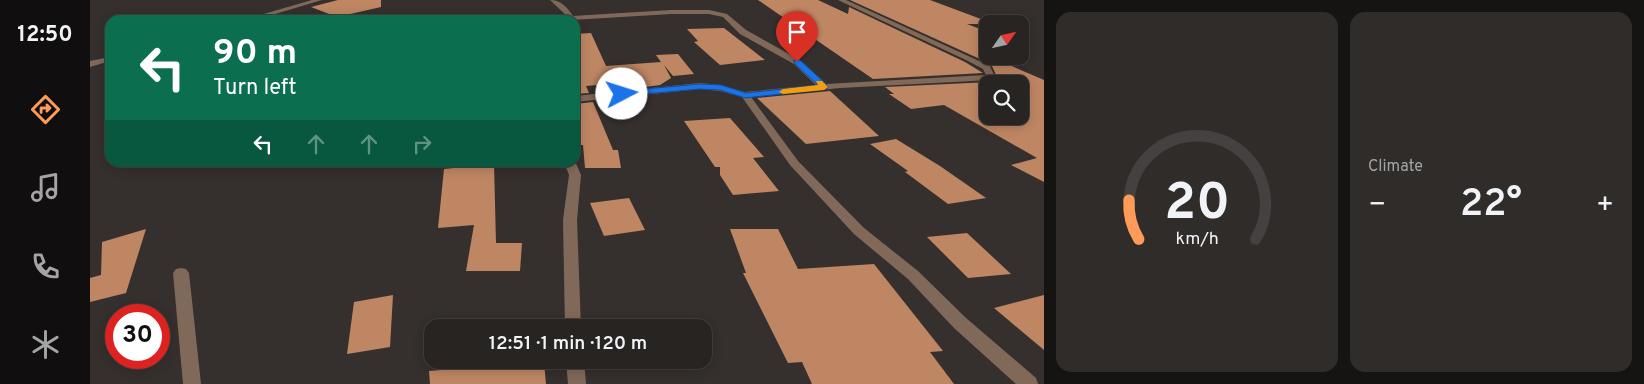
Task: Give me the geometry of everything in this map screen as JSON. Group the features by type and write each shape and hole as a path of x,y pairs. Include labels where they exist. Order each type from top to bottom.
{"street":[{"path":"265,15 319,0"},
{"path":"554,0 566,10 568,15"},
{"path":"580,98 700,86 721,88 745,95 824,87 991,77 987,68 969,58 841,0"},
{"path":"580,18 671,12 709,12 724,15 743,32 797,62 824,87"},
{"path":"90,64 105,60"},
{"path":"745,95 794,163 859,230 913,276 960,323 1029,384"},
{"path":"572,167 575,175 570,220 573,319"},
{"path":"181,273 192,384"},
{"path":"576,369 577,384"}],"building":[{"path":"338,0 381,0 381,7 346,15 332,15 311,7"},
{"path":"758,0 818,0 848,14 849,7 965,62 983,73 873,79"},
{"path":"850,0 930,0 979,18 979,24 967,24 979,29 979,59"},
{"path":"724,28 765,60 720,65 694,42 698,41 687,29"},
{"path":"591,33 606,66 661,62 656,55 678,54 694,74 673,76 664,65 671,78 660,85 638,88 635,82 586,86 589,93 580,94 580,34"},
{"path":"991,65 1009,65 1044,80 1044,182 1011,165 1037,158 979,125 1029,125 1029,75 996,75"},
{"path":"979,83 979,125 944,105 911,109 889,94 894,94 885,87"},
{"path":"830,91 879,136 806,144 757,98"},
{"path":"593,102 613,150 618,150 621,168 585,168 583,145 580,145 580,103"},
{"path":"730,118 764,157 753,158 779,191 733,195 720,175 720,167 715,167 684,121"},
{"path":"896,139 940,166 986,198 948,204 905,172 908,171 870,144"},
{"path":"494,167 496,243 522,243 520,271 466,271 474,225 438,228 444,169"},
{"path":"629,198 645,230 604,236 590,203"},
{"path":"146,229 126,293 90,302 90,278 101,275 102,242"},
{"path":"730,229 778,229 798,269 874,264 943,351 930,352 954,384 812,384 802,362 788,363 743,273 746,273"},
{"path":"967,233 1011,274 968,278 927,237"},
{"path":"393,295 390,347 347,354 354,302"},
{"path":"1044,295 1044,350 994,308"},
{"path":"454,369 545,369 546,384 430,384 429,371"}],"slow traffic":[{"path":"783,92 824,87 819,82"}],"route":[{"path":"622,94 700,86 721,88 745,93 745,95 824,87 797,62"}]}
